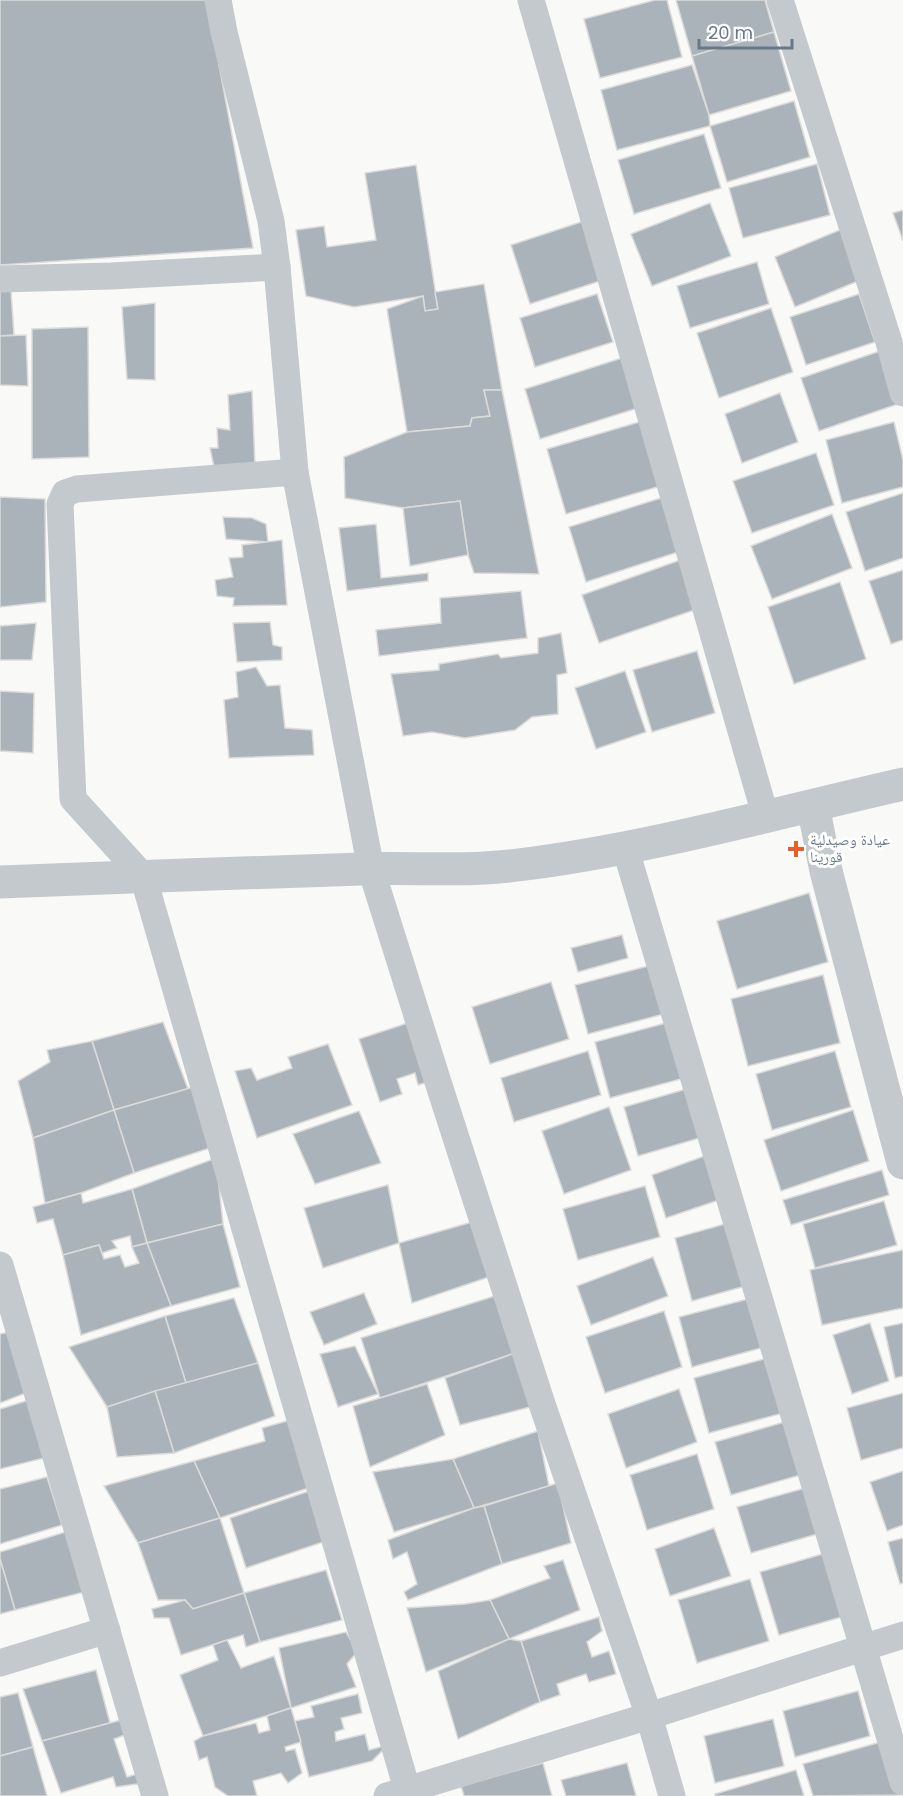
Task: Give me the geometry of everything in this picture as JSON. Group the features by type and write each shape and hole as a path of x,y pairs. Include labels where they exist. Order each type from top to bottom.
{"street":[{"path":"218,0 270,221 277,267 295,472 371,868 542,1404 649,1716 672,1796"},
{"path":"531,0 766,818"},
{"path":"780,0 889,342 903,393"},
{"path":"0,279 111,276 277,267"},
{"path":"295,472 77,489 65,493 60,504 73,799 143,876 401,1794 903,1635"},
{"path":"0,882 371,868 451,870 515,866 570,858 766,818 850,795 903,784"},
{"path":"813,806 826,871 903,1162"},
{"path":"626,847 903,1782"},
{"path":"0,1265 155,1796"},
{"path":"0,1663 107,1630"}],"building":[{"path":"0,0 207,0 253,248 0,265"},
{"path":"655,0 667,0 682,57 600,78 584,19"},
{"path":"676,0 765,0 774,32 692,56"},
{"path":"774,32 791,91 709,115 692,56"},
{"path":"692,65 709,115 710,126 617,150 601,90"},
{"path":"794,101 810,157 727,182 710,126"},
{"path":"704,134 721,188 634,214 618,160"},
{"path":"817,164 830,215 743,238 729,188"},
{"path":"416,165 438,309 425,311 423,296 354,307 306,296 296,230 324,226 327,247 376,240 365,173"},
{"path":"710,203 731,256 652,286 631,234"},
{"path":"903,210 903,241 893,213"},
{"path":"584,221 603,280 530,304 511,245"},
{"path":"842,229 863,279 795,307 775,257"},
{"path":"757,262 769,304 690,328 677,286"},
{"path":"484,284 502,390 484,390 490,416 472,418 470,426 407,432 387,309 423,296 425,311 438,309 435,292"},
{"path":"0,291 11,291 14,335 0,336"},
{"path":"597,294 613,342 535,367 520,318"},
{"path":"859,294 875,342 806,365 790,317"},
{"path":"155,303 155,380 127,379 122,307"},
{"path":"771,308 793,372 719,398 697,333"},
{"path":"88,327 89,457 32,459 32,329"},
{"path":"26,335 28,386 0,385 0,336"},
{"path":"880,351 898,404 819,431 801,378"},
{"path":"625,357 641,407 540,439 525,389"},
{"path":"484,390 502,390 539,574 474,573 468,555 460,501 403,508 345,498 344,457 407,432 470,426 472,418 490,416"},
{"path":"252,391 255,465 214,467 210,448 218,448 217,428 230,430 228,395"},
{"path":"780,393 798,442 742,463 725,414"},
{"path":"646,420 664,485 566,514 547,449"},
{"path":"894,422 903,460 903,487 842,503 826,440"},
{"path":"816,453 834,505 752,533 733,481"},
{"path":"903,493 903,558 865,571 846,512"},
{"path":"0,497 45,499 46,602 0,607"},
{"path":"661,498 678,552 586,582 569,527"},
{"path":"460,501 468,555 410,566 403,508"},
{"path":"832,514 852,568 772,599 751,546"},
{"path":"223,517 252,518 266,524 268,542 226,539"},
{"path":"376,524 381,578 428,573 428,581 347,591 339,528"},
{"path":"282,540 287,605 233,606 234,598 217,596 215,580 233,577 229,558 243,557 242,545"},
{"path":"683,559 700,608 599,643 582,595"},
{"path":"903,570 903,640 891,644 869,581"},
{"path":"840,582 866,659 794,684 768,607"},
{"path":"521,591 527,638 379,656 376,630 441,623 440,598"},
{"path":"270,622 273,645 282,647 282,660 237,662 233,623"},
{"path":"36,623 32,660 0,660 0,626"},
{"path":"561,633 567,673 557,675 558,714 532,717 515,730 465,738 432,732 403,736 391,674 439,670 439,664 498,654 501,658 538,653 538,638"},
{"path":"697,651 715,713 652,732 633,670"},
{"path":"256,667 267,686 280,685 285,728 312,730 314,755 229,758 224,700 238,697 236,672"},
{"path":"625,671 646,732 596,749 575,688"},
{"path":"0,691 34,693 33,753 0,751"},
{"path":"809,893 828,962 737,989 717,921"},
{"path":"622,935 628,958 578,972 571,948"},
{"path":"652,965 664,1014 588,1034 575,985"},
{"path":"823,975 840,1043 748,1066 731,999"},
{"path":"551,982 569,1039 490,1064 472,1007"},
{"path":"417,1020 437,1079 418,1085 415,1073 397,1079 402,1094 380,1102 359,1039"},
{"path":"163,1022 188,1089 114,1110 92,1041"},
{"path":"666,1023 681,1079 610,1098 595,1042"},
{"path":"92,1041 114,1110 33,1138 18,1081 50,1062 47,1050"},
{"path":"328,1044 352,1105 257,1138 235,1071 251,1068 257,1080 292,1068 288,1057"},
{"path":"588,1051 601,1095 514,1122 501,1078"},
{"path":"835,1051 851,1107 772,1130 756,1074"},
{"path":"197,1086 216,1146 134,1173 114,1110"},
{"path":"690,1088 703,1137 638,1156 624,1107"},
{"path":"609,1107 631,1170 564,1194 542,1131"},
{"path":"114,1110 134,1173 81,1193 45,1203 33,1138"},
{"path":"853,1110 869,1161 781,1191 764,1140"},
{"path":"359,1111 381,1163 315,1184 293,1134"},
{"path":"710,1154 725,1198 666,1218 652,1175"},
{"path":"216,1158 223,1224 147,1243 132,1189"},
{"path":"882,1170 889,1195 791,1225 783,1200"},
{"path":"388,1185 399,1243 323,1268 304,1208"},
{"path":"645,1186 660,1237 578,1260 563,1209"},
{"path":"132,1189 147,1243 132,1247 130,1236 112,1241 117,1248 102,1253 99,1245 63,1255 53,1219 37,1223 33,1207 81,1193 83,1203"},
{"path":"884,1201 897,1245 815,1268 803,1224"},
{"path":"472,1222 489,1277 412,1303 399,1243"},
{"path":"732,1222 749,1285 692,1301 675,1238"},
{"path":"223,1224 240,1287 171,1306 147,1243"},
{"path":"147,1243 171,1306 81,1335 63,1255 99,1245 104,1259 120,1255 125,1267 139,1263 132,1247"},
{"path":"903,1250 903,1308 822,1325 810,1270"},
{"path":"653,1257 668,1296 591,1325 577,1286"},
{"path":"364,1293 377,1324 324,1345 310,1312"},
{"path":"498,1295 518,1352 380,1398 361,1338"},
{"path":"234,1298 258,1363 186,1383 165,1316"},
{"path":"748,1299 761,1348 692,1367 679,1317"},
{"path":"664,1311 682,1367 605,1393 586,1337"},
{"path":"165,1316 186,1383 107,1407 69,1347"},
{"path":"870,1323 889,1381 852,1394 833,1335"},
{"path":"903,1323 903,1376 895,1378 884,1327"},
{"path":"9,1332 31,1391 0,1403 0,1334"},
{"path":"355,1346 378,1394 338,1407 320,1354"},
{"path":"518,1352 538,1405 460,1425 445,1378"},
{"path":"768,1358 783,1413 709,1433 694,1378"},
{"path":"258,1363 275,1416 174,1453 155,1391"},
{"path":"427,1384 445,1435 370,1467 353,1406"},
{"path":"679,1389 697,1442 626,1468 608,1414"},
{"path":"155,1391 174,1453 117,1457 107,1407"},
{"path":"903,1393 903,1448 861,1460 847,1408"},
{"path":"29,1400 44,1458 0,1469 0,1409"},
{"path":"294,1419 314,1486 220,1518 194,1461 265,1441 262,1428"},
{"path":"788,1421 804,1474 731,1495 715,1442"},
{"path":"538,1431 549,1486 474,1508 453,1459"},
{"path":"697,1454 714,1509 647,1530 630,1475"},
{"path":"453,1459 474,1508 394,1532 373,1472"},
{"path":"194,1461 220,1518 138,1543 104,1486"},
{"path":"903,1471 903,1525 887,1531 870,1482"},
{"path":"47,1477 62,1525 0,1544 0,1489"},
{"path":"558,1483 571,1543 502,1564 484,1506"},
{"path":"809,1487 821,1533 751,1553 737,1507"},
{"path":"309,1491 323,1542 246,1568 230,1518"},
{"path":"484,1506 502,1564 408,1600 404,1592 417,1584 407,1552 393,1559 388,1540"},
{"path":"220,1518 244,1593 193,1609 185,1600 158,1600 138,1543"},
{"path":"714,1528 731,1576 670,1596 655,1549"},
{"path":"72,1530 88,1591 15,1610 0,1552"},
{"path":"903,1538 903,1583 900,1584 888,1542"},
{"path":"826,1553 845,1616 779,1635 760,1572"},
{"path":"0,1559 15,1610 0,1614"},
{"path":"563,1560 580,1610 509,1639 490,1600 550,1578 544,1566"},
{"path":"326,1570 342,1620 260,1642 244,1593"},
{"path":"750,1579 769,1641 697,1663 678,1600"},
{"path":"244,1593 260,1642 246,1647 243,1635 181,1655 169,1618 154,1618 152,1609 185,1600 193,1609"},
{"path":"490,1600 509,1639 426,1672 407,1608"},
{"path":"599,1617 602,1631 587,1642 592,1657 609,1651 616,1674 589,1682 586,1674 557,1684 560,1695 540,1702 521,1641"},
{"path":"346,1632 357,1652 347,1664 356,1687 291,1708 279,1648"},
{"path":"509,1639 521,1641 540,1702 458,1739 438,1671"},
{"path":"227,1640 241,1668 274,1656 291,1708 203,1736 180,1675 218,1660 213,1645"},
{"path":"96,1670 110,1723 42,1741 23,1689"},
{"path":"858,1691 870,1736 795,1757 783,1711"},
{"path":"18,1693 33,1747 0,1756 0,1697"},
{"path":"358,1694 362,1713 341,1718 344,1729 335,1732 336,1741 365,1734 369,1750 388,1745 372,1761 309,1777 295,1721 314,1717 311,1706"},
{"path":"291,1708 301,1742 285,1747 286,1751 295,1749 302,1773 288,1783 281,1773 253,1781 257,1796 228,1796 215,1787 207,1757 199,1760 194,1741 203,1736 256,1723 259,1733 270,1730 267,1716"},
{"path":"125,1719 130,1733 114,1739 127,1777 143,1772 144,1783 116,1787 113,1777 61,1793 42,1741"},
{"path":"773,1719 784,1766 715,1783 704,1736"},
{"path":"884,1741 899,1795 813,1796 803,1764"},
{"path":"33,1747 47,1796 0,1796 0,1756"},
{"path":"543,1763 552,1796 464,1796 461,1786"},
{"path":"627,1763 636,1796 566,1796 561,1780"},
{"path":"796,1770 804,1796 715,1796 715,1794"}],"place":[{"name":"عيادة وصيدلية قورينا","path":"796,849"}]}
